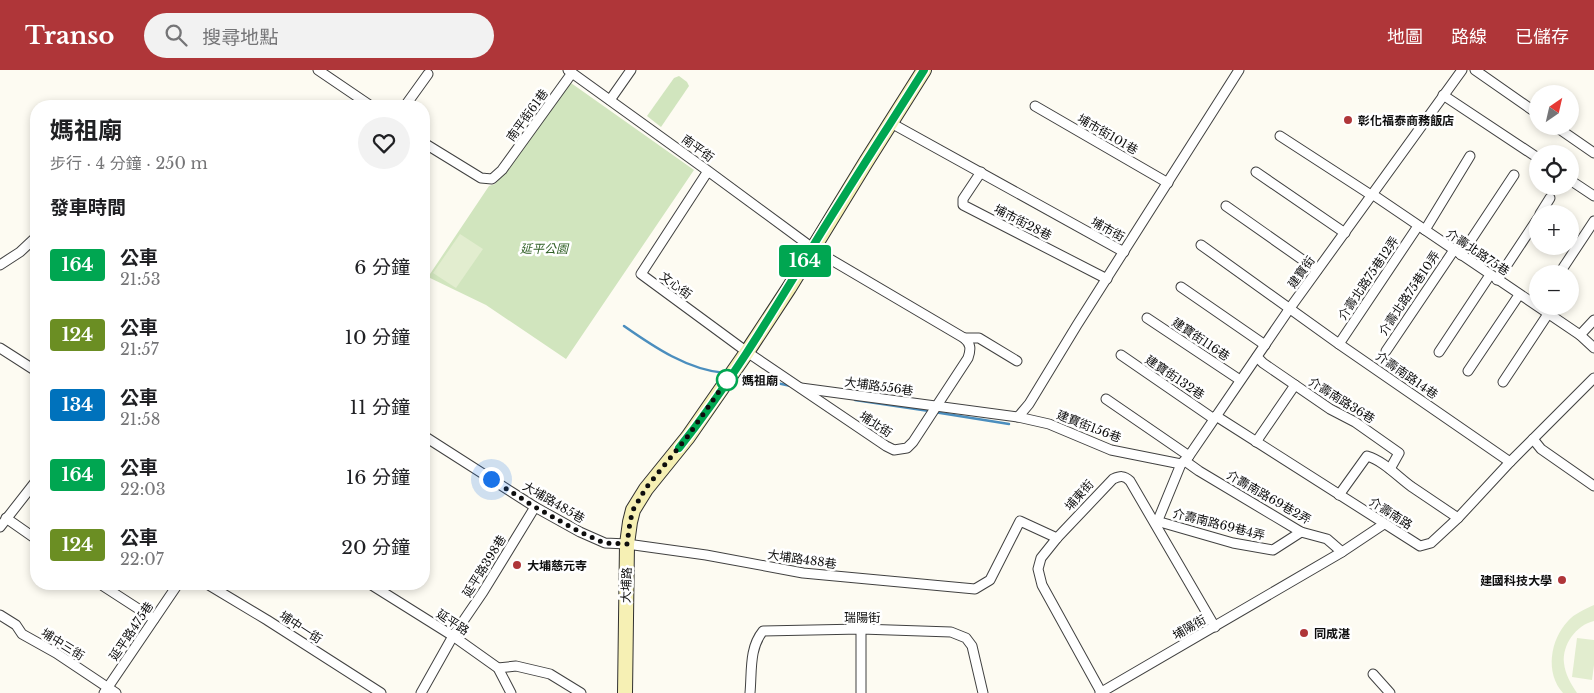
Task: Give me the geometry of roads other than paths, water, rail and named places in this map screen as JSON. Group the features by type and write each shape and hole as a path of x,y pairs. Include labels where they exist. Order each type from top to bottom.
{"main road":[{"path":"747,352 789,288 812,248 924,70"},
{"name":"大埔路","path":"625,693 627,544 633,510 646,488 679,448 747,352"}],"street":[{"path":"318,70 362,100"},
{"path":"610,100 631,70"},
{"name":"埔市街","path":"891,123 1124,252 1240,70"},
{"name":"建寶街","path":"1185,460 1290,308 1462,70"},
{"name":"南平街","path":"570,72 812,248"},
{"name":"南平街61巷","path":"430,147 481,178 492,179 502,170 570,72"},
{"path":"1481,72 1529,107"},
{"path":"409,100 428,74"},
{"path":"1443,95 1529,152"},
{"name":"埔市街101巷","path":"1035,106 1168,183"},
{"path":"1568,135 1594,153"},
{"name":"介壽北路75巷","path":"1280,136 1529,301"},
{"name":"介壽北路75巷12弄","path":"1339,344 1470,156"},
{"name":"文心街","path":"708,171 641,274 747,352"},
{"name":"埔市街28巷","path":"981,172 963,199 963,206 1107,279"},
{"path":"1256,172 1345,233"},
{"name":"介壽北路75巷10弄","path":"1386,351 1514,175"},
{"path":"1579,186 1594,196"},
{"path":"1546,205 1550,198"},
{"path":"1226,206 1317,270"},
{"path":"1565,265 1594,221"},
{"path":"1439,352 1529,230"},
{"path":"0,265 20,252 30,242"},
{"name":"介壽南路14巷","path":"1201,245 1339,344 1510,462"},
{"path":"812,248 964,338 979,338 1018,361"},
{"path":"1018,417 1029,404 1124,252"},
{"path":"1181,287 1265,345"},
{"path":"1468,371 1519,295"},
{"path":"1503,382 1547,315"},
{"name":"介壽北路75巷","path":"1550,315 1580,335 1594,348"},
{"name":"建寶街116巷","path":"1147,318 1240,380"},
{"path":"1580,335 1594,320"},
{"name":"埔北街","path":"798,388 894,450 907,448 937,407 968,358 971,349 969,342 964,338"},
{"path":"0,348 30,367"},
{"name":"大埔路556巷","path":"747,352 798,388 1018,417"},
{"name":"建寶街132巷","path":"1121,355 1215,418"},
{"name":"介壽南路36巷","path":"1257,357 1330,409 1361,426 1399,453 1390,469"},
{"name":"介壽南路","path":"1215,418 1420,546 1431,544 1458,518 1510,462 1594,378"},
{"path":"1256,442 1295,385"},
{"name":"介壽南路69巷2弄","path":"1106,399 1198,471 1301,532 1327,539 1342,552"},
{"name":"建寶街156巷","path":"1018,417 1049,424 1111,450 1185,460"},
{"path":"1533,439 1541,449 1594,486"},
{"name":"大埔路485巷","path":"430,440 535,507 580,532 604,543 627,544"},
{"path":"1339,495 1367,456 1390,469 1411,486 1458,518"},
{"name":"介壽南路69巷4弄","path":"1185,460 1158,520 1160,522 1234,543 1273,550 1301,532"},
{"name":"埔東街","path":"1101,693 1042,585 1038,569 1041,558 1057,538 1106,484 1113,479 1120,476 1126,477 1130,481 1215,627"},
{"path":"0,527 30,488"},
{"name":"延平路398巷","path":"421,693 453,636 483,592 535,507"},
{"path":"6,518 30,535"},
{"name":"大埔路488巷","path":"627,544 706,555 803,573 975,590 990,580 1020,521 1057,538"},
{"name":"埔陽街","path":"1101,693 1342,552 1384,524"},
{"path":"109,590 154,620"},
{"name":"延平路475巷","path":"109,691 174,590"},
{"name":"埔中一街","path":"217,590 381,693"},
{"name":"延平路","path":"380,590 453,636 498,668 511,693"},
{"name":"埔中三街","path":"0,615 16,624 22,634 109,691"},
{"path":"861,693 862,629"},
{"name":"瑞陽街","path":"750,693 753,646 763,631 862,629 951,632 966,638 972,646 983,693"},
{"path":"498,668 516,666 550,674 581,693"},
{"path":"1373,674 1390,693"}],"waterway":[{"path":"624,326 672,356 698,367 725,373"},
{"path":"738,375 791,386"},
{"path":"855,400 929,411"},
{"path":"934,412 1009,424"}],"place":[{"name":"彰化福泰商務飯店","path":"1348,120"},
{"name":"媽祖廟","path":"727,380"},
{"name":"大埔慈元寺","path":"517,565"},
{"name":"建國科技大學","path":"1562,580"},
{"name":"同成湛","path":"1304,633"}],"park label":[{"name":"延平公園","path":"544,248"}]}
